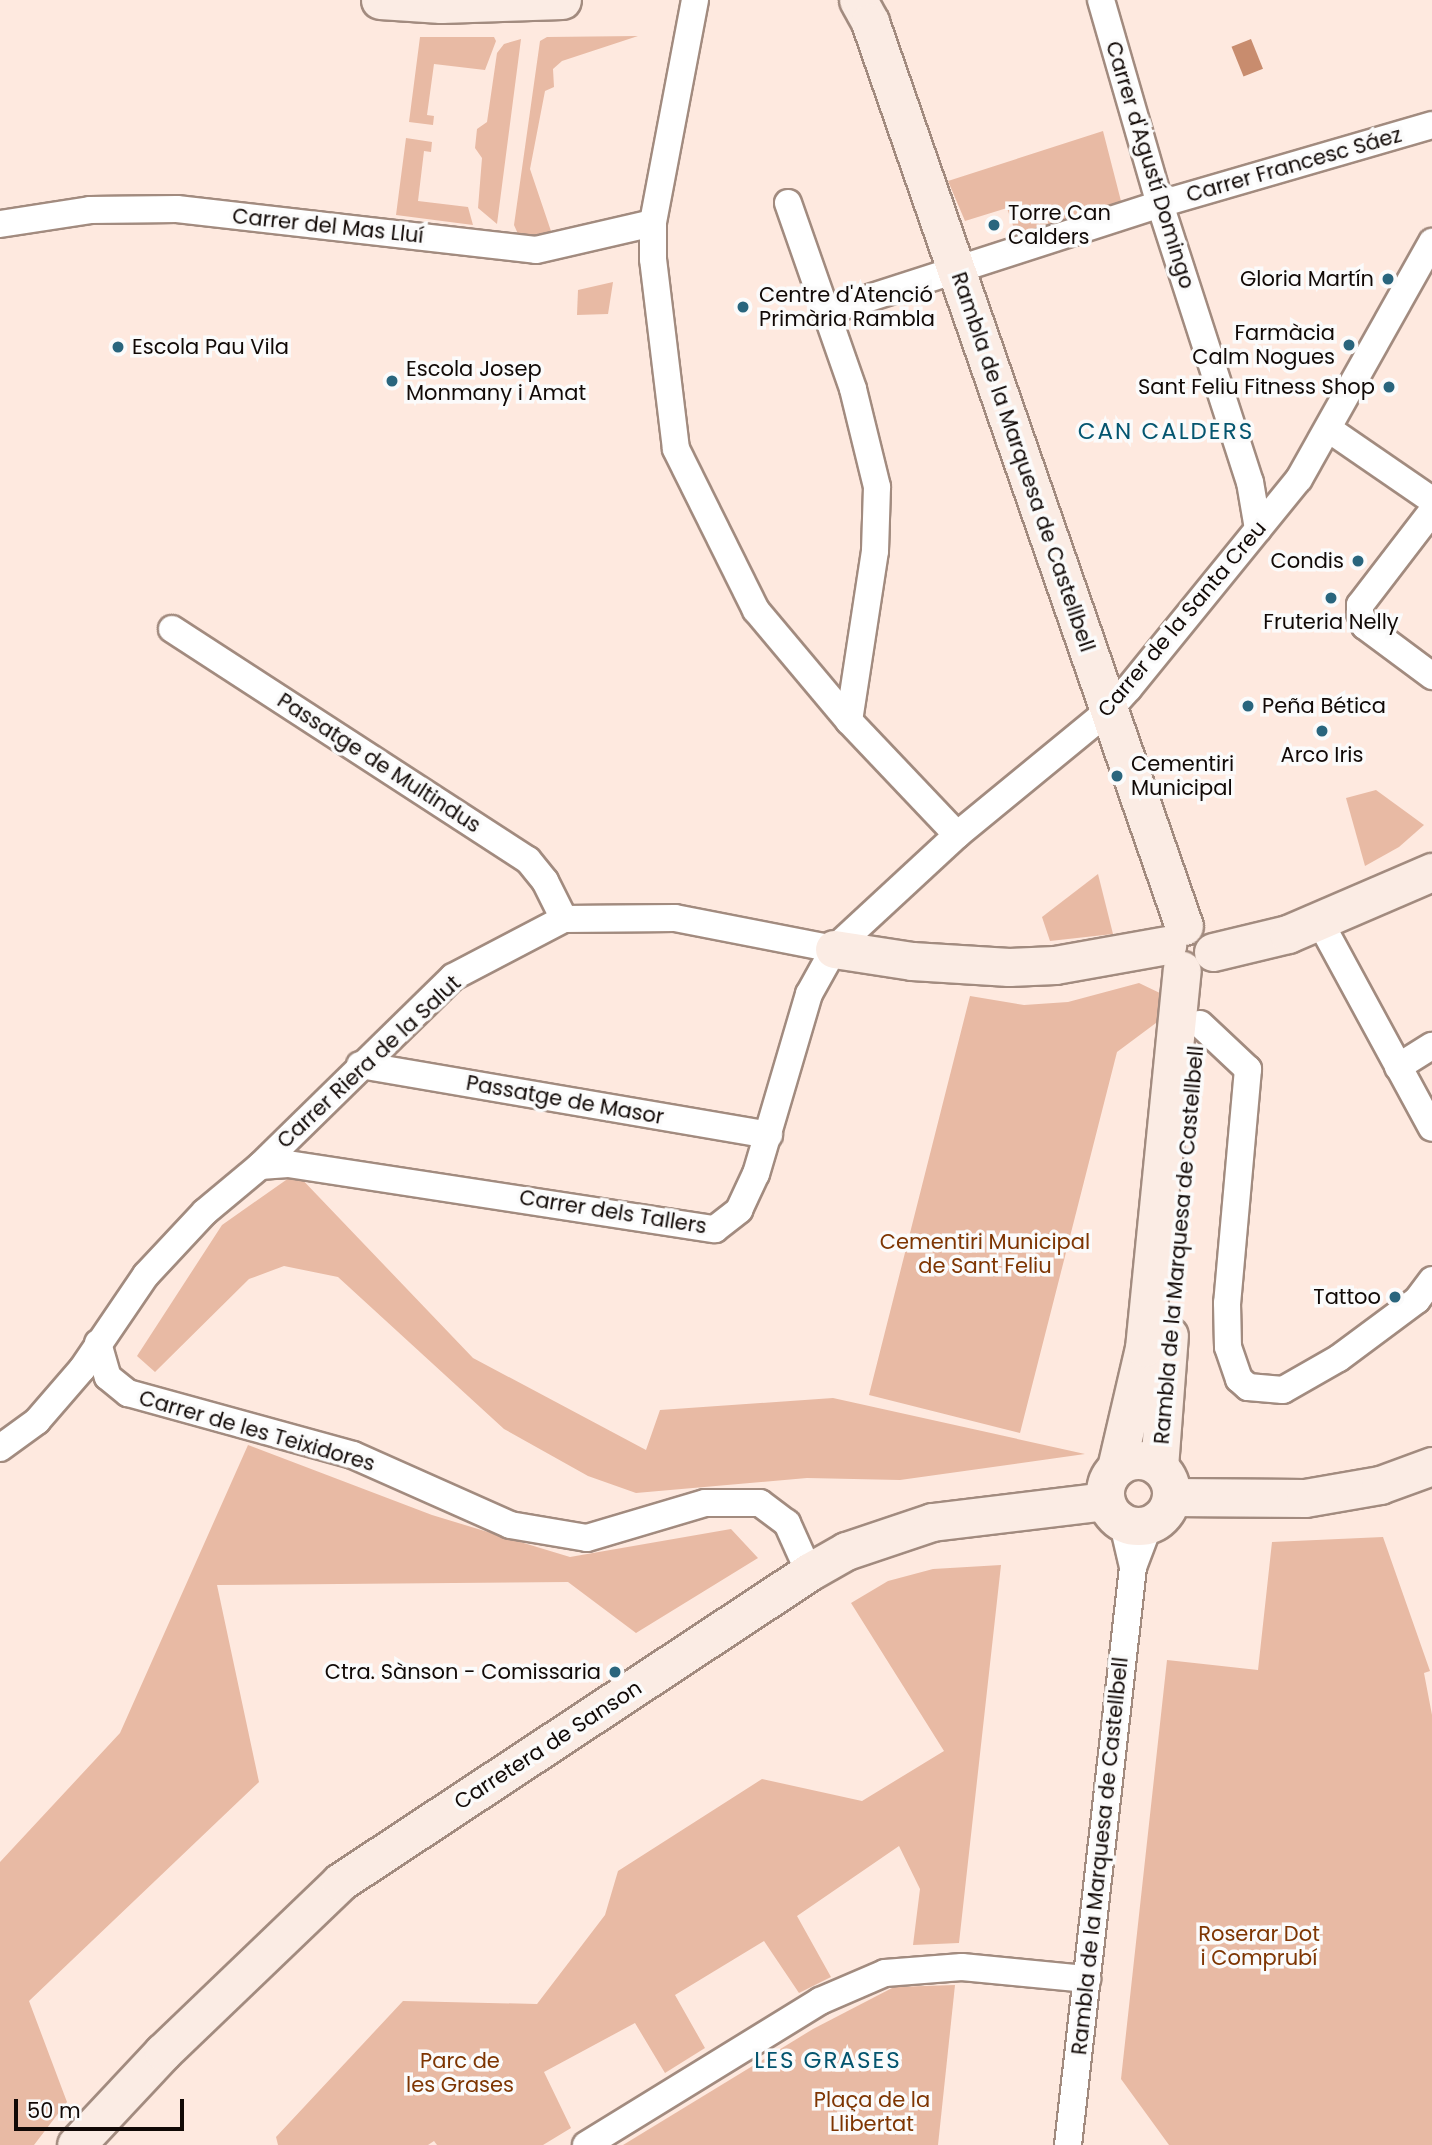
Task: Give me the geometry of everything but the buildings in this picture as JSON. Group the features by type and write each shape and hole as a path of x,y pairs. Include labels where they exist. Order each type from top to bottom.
{"street":[{"path":"380,0 440,4 562,0"},
{"path":"695,0 653,223 653,259 676,449 756,610 849,721 957,835"},
{"name":"Rambla de la Marquesa de Castellbell","path":"858,0 870,22 1109,710 1190,952 1200,1024 1137,1497"},
{"name":"Carrer d'Agustí Domingo","path":"1101,0 1160,204 1252,489 1258,529"},
{"name":"Carrer Francesc Sáez","path":"826,312 957,272 1160,204 1432,125"},
{"path":"788,203 853,389 877,487 875,551 849,721"},
{"name":"Carrer del Mas Lluí","path":"0,224 90,210 177,209 536,250 653,223"},
{"name":"Carrer de la Santa Creu","path":"843,939 957,835 1109,710 1294,486 1330,430 1432,242"},
{"path":"1330,430 1432,500"},
{"path":"1252,489 1275,492 1294,486"},
{"path":"1432,511 1360,605 1356,615 1365,626 1432,676"},
{"name":"Passatge de Multindus","path":"172,629 528,860 545,881 564,919"},
{"path":"843,939 912,961 966,967 1055,965 1190,952 1320,922 1432,872"},
{"name":"Carrer Riera de la Salut","path":"0,1448 37,1421 82,1369 146,1275 205,1212 260,1166 360,1065 453,977 564,919 675,918 763,932 843,939"},
{"path":"1320,922 1432,1128"},
{"name":"Carrer dels Tallers","path":"288,1164 715,1230 739,1210 769,1135 809,994 843,939"},
{"name":"Rambla de la Marquesa de Castellbell","path":"1068,2145 1133,1567 1144,1348 1190,952"},
{"name":"Rambla de la Marquesa de Castellbell","path":"1200,1024 1248,1069 1227,1303 1228,1347 1239,1379 1248,1387 1283,1390 1339,1358 1417,1300 1432,1280"},
{"path":"1398,1067 1432,1046"},
{"name":"Passatge de Masor","path":"360,1065 769,1135"},
{"name":"Carrer Riera de la Salut","path":"260,1166 288,1164"},
{"name":"Carrer de les Teixidores","path":"98,1343 108,1377 128,1393 353,1455 510,1525 587,1538 705,1503 760,1503 787,1523 809,1572"},
{"name":"Carretera de Sanson","path":"76,2145 163,2052 340,1882 809,1572 846,1551 932,1522 1137,1497 1228,1501 1305,1498 1380,1485 1432,1466"},
{"path":"586,2145 820,2001 886,1973 962,1966 1087,1979"}],"green space":[{"path":"638,36 562,61 553,69 554,87 545,91 530,169 554,240 518,234 514,225 540,41 547,37"},
{"path":"420,37 494,37 496,41 485,70 434,64 427,115 434,116 433,125 409,122"},
{"path":"521,39 497,224 478,208 482,158 475,148 477,129 487,122 497,53 504,44"},
{"path":"1103,131 1122,205 1018,240 1007,208 965,221 948,181"},
{"path":"406,138 432,142 431,152 424,151 418,201 468,207 473,225 396,215"},
{"path":"613,282 608,314 577,315 578,290"},
{"path":"1376,790 1424,825 1399,847 1365,866 1346,798"},
{"path":"1098,874 1113,934 1050,941 1042,917"},
{"name":"Cementiri Municipal de Sant Feliu","path":"1139,983 1164,995 1160,1020 1117,1052 1020,1433 869,1395 970,996 1024,1005 1068,1002"},
{"path":"296,1173 473,1358 646,1450 660,1410 833,1398 1085,1454 900,1480 807,1478 636,1493 588,1476 504,1429 338,1277 284,1266 249,1279 155,1372 137,1356 222,1225"},
{"path":"248,1445 432,1515 570,1557 731,1529 758,1558 636,1633 568,1582 217,1585 259,1782 29,2001 67,2102 34,2145 0,2145 0,1862 120,1733"},
{"name":"Roserar Dot i Comprubí","path":"1383,1537 1430,1671 1424,1673 1432,1715 1432,2145 1169,2145 1121,2079 1167,1660 1258,1670 1272,1542"},
{"name":"Parc de les Grases","path":"1001,1565 959,1943 913,1945 920,1889 899,1846 797,1916 831,1977 799,1993 764,1941 675,1995 705,2048 665,2073 635,2023 544,2072 571,2128 543,2145 437,2145 434,2141 428,2145 278,2145 276,2137 403,2001 537,2004 605,1915 618,1871 762,1779 862,1801 944,1751 851,1603 888,1581 933,1569"},
{"name":"Plaça de la Llibertat","path":"955,1985 938,2145 623,2145 813,2029 894,1987"}],"shaded area":[{"path":"1251,39 1263,69 1244,77 1232,47"}],"place":[{"name":"Torre Can Calders","path":"994,225"},
{"name":"Gloria Martín","path":"1388,279"},
{"name":"Centre d'Atenció Primària Rambla","path":"743,307"},
{"name":"Farmàcia Calm Nogues","path":"1349,345"},
{"name":"Escola Pau Vila","path":"118,347"},
{"name":"Escola Josep Monmany i Amat","path":"392,381"},
{"name":"Sant Feliu Fitness Shop","path":"1389,387"},
{"name":"Condis","path":"1358,561"},
{"name":"Fruteria Nelly","path":"1331,598"},
{"name":"Peña Bética","path":"1248,706"},
{"name":"Arco Iris","path":"1322,731"},
{"name":"Cementiri Municipal","path":"1117,776"},
{"name":"Tattoo","path":"1395,1297"},
{"name":"Ctra. Sànson - Comissaria","path":"615,1672"}],"district":[{"name":"CAN CALDERS","path":"1166,431"},
{"name":"LES GRASES","path":"828,2060"}]}
